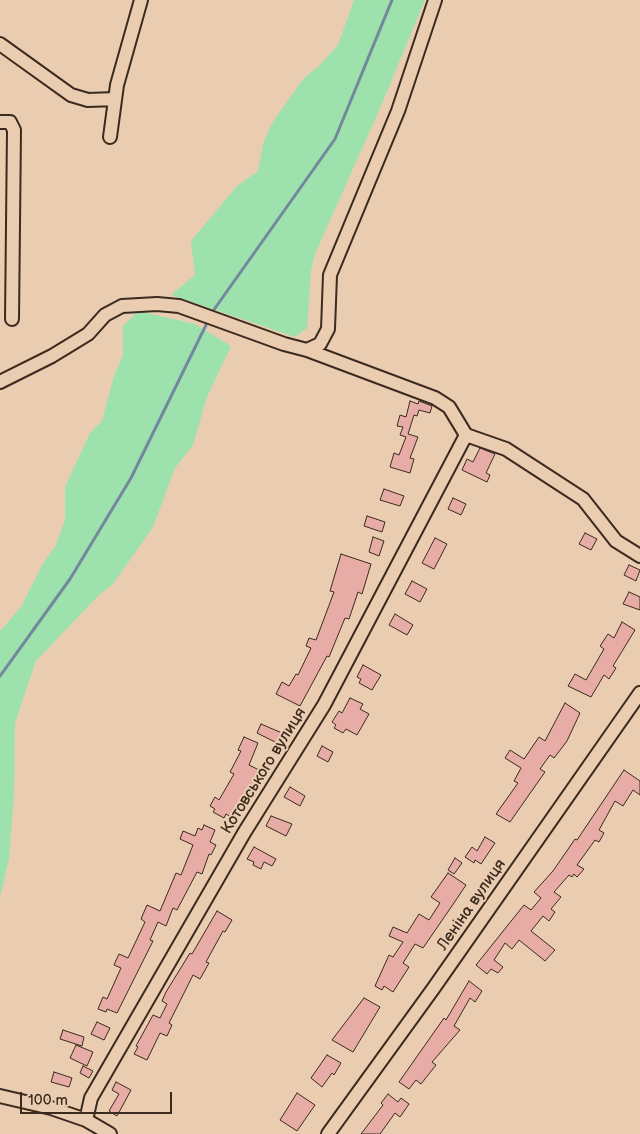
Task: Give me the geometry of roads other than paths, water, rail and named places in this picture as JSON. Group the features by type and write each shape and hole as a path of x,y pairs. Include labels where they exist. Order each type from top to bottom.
{"street":[{"path":"110,137 117,85 141,0"},
{"path":"307,350 320,344 328,329 330,275 398,111 434,0"},
{"path":"0,44 71,96 88,100 115,99"},
{"path":"0,122 10,122 14,130 12,319"},
{"path":"0,382 52,356 88,334 105,315 122,306 157,304 179,306 284,344 307,350 435,398 449,407 466,435 506,449 583,499 616,541 640,556"},
{"name":"Котовського вулиця","path":"86,1120 91,1098 96,1089 244,833 324,705 466,435"},
{"name":"Леніна вулиця","path":"328,1134 433,989 640,693"},
{"path":"0,1096 51,1108 86,1120 110,1134"}],"waterway":[{"path":"213,311 335,139 392,0"},
{"path":"0,676 70,579 131,478 206,325"}]}
